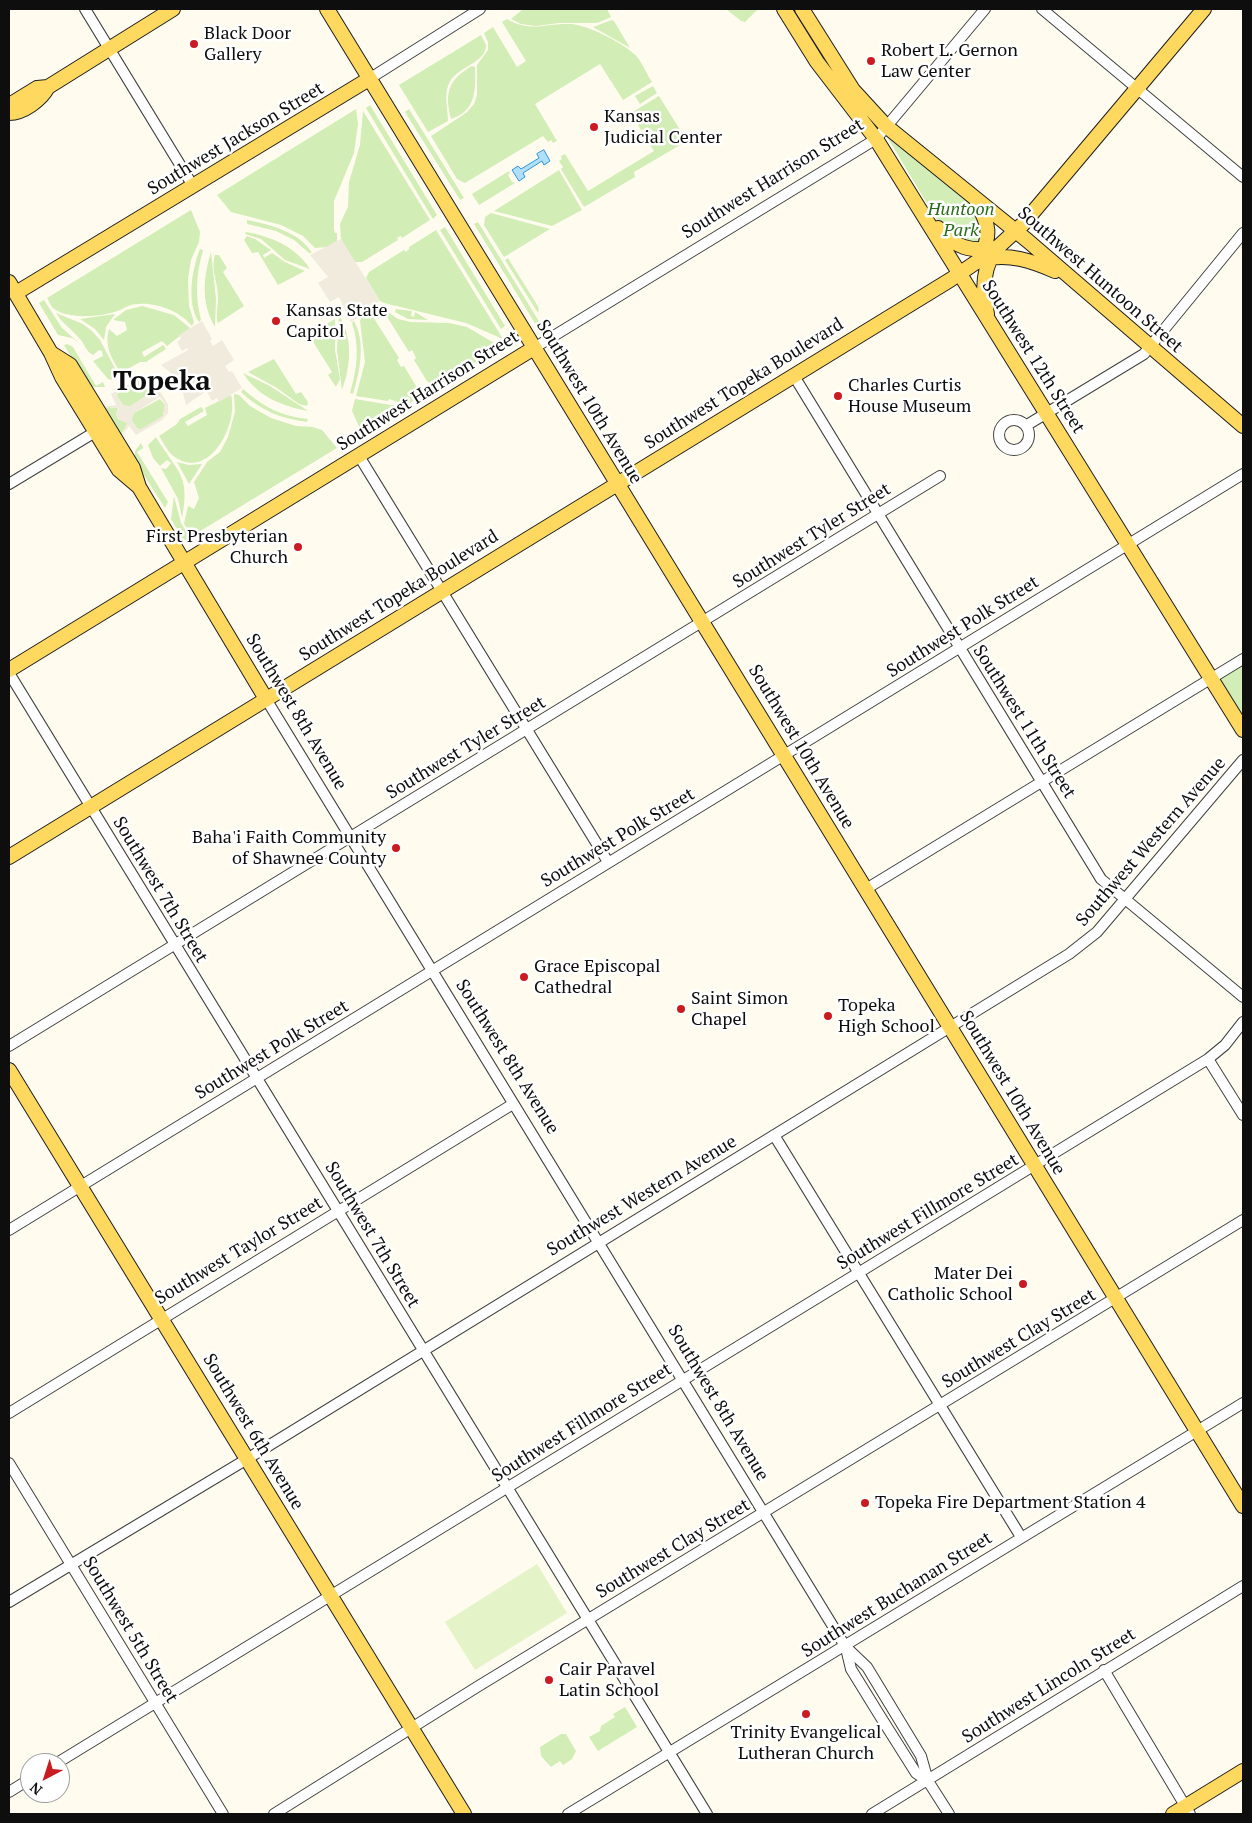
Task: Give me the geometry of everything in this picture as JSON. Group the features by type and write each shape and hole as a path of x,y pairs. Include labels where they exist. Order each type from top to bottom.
{"main road":[{"path":"9,108 11,104 37,88 48,87 173,9"},
{"name":"Southwest 10th Avenue","path":"327,9 1243,1506"},
{"name":"Southwest 12th Street","path":"784,9 817,62 876,139 1210,680 1243,730"},
{"path":"802,9 853,90 886,126"},
{"name":"Southwest Topeka Boulevard","path":"9,857 794,376 988,254 1016,232 1204,9"},
{"name":"Southwest Jackson Street","path":"11,291 193,186 370,79"},
{"path":"9,113 17,113 43,96 48,87"},
{"name":"Southwest Huntoon Street","path":"886,126 1016,232 1243,426"},
{"path":"876,139 911,185 945,236 963,248 1035,262 1067,276"},
{"path":"971,195 984,215 989,231 984,299 988,320"},
{"name":"Southwest 8th Avenue","path":"11,291 51,353 70,365 119,470 139,487 266,700"},
{"name":"Southwest Harrison Street","path":"9,672 184,562 534,348"},
{"name":"Southwest 6th Avenue","path":"9,1070 464,1814"},
{"path":"1173,1814 1188,1810 1243,1771"}],"street":[{"path":"85,9 193,186"},
{"name":"Southwest Jackson Street","path":"370,79 480,9"},
{"name":"Southwest Harrison Street","path":"534,348 876,139 985,9"},
{"path":"1042,9 1243,177"},
{"path":"1026,426 1144,354 1243,233"},
{"name":"Southwest 11th Street","path":"794,376 1097,873 1107,885 1243,997"},
{"path":"9,484 101,428"},
{"path":"359,456 608,862"},
{"name":"Southwest Polk Street","path":"9,1230 1243,474"},
{"name":"Southwest Tyler Street","path":"9,1046 940,476"},
{"path":"866,889 1243,659"},
{"name":"Southwest 7th Street","path":"9,672 707,1814"},
{"name":"Southwest 8th Avenue","path":"266,700 845,1646 868,1667 921,1756 928,1780 949,1814"},
{"name":"Southwest Western Avenue","path":"9,1602 247,1459 422,1349 1088,941 1243,760"},
{"name":"Southwest Fillmore Street","path":"70,1755 1208,1059 1224,1045 1243,1022"},
{"path":"1208,1059 1243,1115"},
{"name":"Southwest Taylor Street","path":"9,1413 161,1318 514,1104"},
{"path":"774,1134 1021,1537"},
{"name":"Southwest Clay Street","path":"274,1814 589,1619 1243,1220"},
{"name":"Southwest Buchanan Street","path":"568,1814 1243,1403"},
{"name":"Southwest 5th Street","path":"9,1463 223,1814"},
{"name":"Southwest Lincoln Street","path":"872,1814 1243,1586"},
{"name":"Southwest 8th Avenue","path":"845,1646 851,1669 880,1716 916,1773 928,1780"},
{"path":"1104,1670 1188,1810"},
{"path":"9,1792 20,1785"}],"green space":[{"path":"523,9 607,9 611,17 597,23 559,23 536,26 521,24 511,19"},
{"path":"726,9 758,9 745,22"},
{"path":"507,19 523,26 570,24 594,30 633,53 641,62 652,82 623,100 600,64 535,104 557,141 553,143 551,140 548,142 543,136 465,183 457,179 431,136 466,113 474,104 477,95 477,65 488,50 488,42 484,33 493,27 517,67 526,61 502,22"},
{"path":"612,20 614,21 630,48 593,27"},
{"path":"481,35 486,45 485,52 476,61 456,74 448,86 446,99 448,121 428,132 399,85"},
{"path":"472,66 475,67 473,99 465,111 451,119 448,102 450,88 458,76"},
{"path":"653,86 657,93 640,104 635,96"},
{"path":"659,96 687,141 634,172 635,177 584,207 561,169 563,167 559,161 562,159 561,156 565,154 588,191 654,151 646,138 654,133 651,129 641,130 631,113"},
{"path":"370,105 437,215 433,219 366,108"},
{"path":"356,109 358,124 354,153 334,201 334,229 335,233 337,233 337,241 327,247 315,248 303,236 281,225 231,212 217,195"},
{"path":"409,109 464,198 460,200 405,112"},
{"path":"363,111 430,220 402,238 401,236 397,238 398,240 362,262 355,262 341,239 340,224 348,207 349,182 360,145"},
{"name":"Huntoon Park","path":"886,135 977,209 984,241 975,248 941,227"},
{"path":"559,170 582,210 552,226 494,211"},
{"path":"509,171 508,175 512,182 515,183 479,205 472,194"},
{"path":"191,210 200,232 199,242 191,260 188,279 189,306 194,322 192,326 182,316 161,306 133,305 95,316 76,316 59,312 52,307 47,298"},
{"path":"491,213 550,229 504,257 484,225 485,217"},
{"path":"247,220 265,224 292,234 307,246 312,253 309,253 294,240 276,231 247,224"},
{"path":"478,222 540,323 536,325 474,224"},
{"path":"445,227 505,326 501,329 440,230"},
{"path":"436,230 503,339 466,323 380,301 366,278 369,272 404,250 406,252 409,247"},
{"path":"246,232 282,244 297,254 310,269 285,260 261,239 245,234"},
{"path":"247,236 271,250 263,255 264,258 272,253 285,262 305,271 278,285 258,252 252,253 244,240"},
{"path":"200,249 203,250 197,285 201,320 199,322 191,296 193,276"},
{"path":"211,252 216,299 215,327 210,318 205,300 206,271"},
{"path":"215,255 219,255 227,268 223,272 244,306 218,323 218,294 214,266"},
{"path":"508,258 539,308 538,313 505,260"},
{"path":"44,300 62,328 80,344 72,338 58,335 39,303"},
{"path":"142,306 174,315 190,328 167,346 162,341 142,352 144,357 163,345 166,349 146,362 140,362 121,373 108,347 109,329 117,336 127,330 125,322 113,320 126,310"},
{"path":"381,307 398,319 411,322 449,323 467,327 501,347 432,389 431,384 427,381 414,360 416,358 412,350 409,352"},
{"path":"368,309 399,358 397,360 401,367 404,366 422,396 406,405 389,399 388,401 356,396 365,362 360,321 362,314"},
{"path":"396,309 412,311 411,316 414,317 415,312 428,320 408,319 395,312"},
{"path":"56,313 83,324 92,331 100,340 119,376 111,380 108,379 93,361 103,356 102,351 99,350 93,355 91,354"},
{"path":"115,314 106,327 104,340 95,329 80,319"},
{"path":"339,315 347,333 349,352 349,362 342,390 337,350"},
{"path":"335,319 335,350 340,379 336,387 328,375 332,372 310,337 315,334 315,331"},
{"path":"354,321 360,338 361,357 353,394 350,393 357,358 356,340 352,323"},
{"path":"67,344 73,347 96,386 103,382 105,387 93,387 85,380 64,345"},
{"path":"274,359 296,394 301,392 308,402 307,406 299,404 277,388 248,372"},
{"path":"243,373 270,386 308,411 271,399 256,388"},
{"path":"140,380 150,382 154,390 130,407 123,405 117,396 118,393"},
{"path":"243,389 273,410 290,416 308,419 307,422 289,419 263,409 241,392"},
{"path":"234,394 239,395 250,406 271,418 296,426 313,427 322,430 337,448 192,536 184,524 188,506 194,509 199,498 194,482 207,462 220,452 228,437 235,412"},
{"path":"231,395 230,421 218,447 209,457 198,462 185,462 172,455 159,436 177,424 180,419 201,407 204,411 185,422 188,426 207,415 205,408"},
{"path":"160,399 165,405 163,416 141,430 137,428 131,420 134,413"},
{"path":"355,399 403,407 361,431 352,411"},
{"path":"108,407 118,408 116,414 118,419 128,423 121,435 119,435 104,410"},
{"path":"156,437 180,474 183,482 185,492 182,518 178,499 161,468 166,469 171,463 167,460 160,466 153,458 148,445"},
{"path":"141,443 143,448 137,452 168,502 165,508 135,461 135,451"},
{"path":"177,462 189,465 202,464 189,484"},
{"path":"174,496 181,523 190,538 184,541 171,519"},
{"path":"1243,664 1243,719 1218,680"},
{"path":"537,1564 567,1613 475,1670 445,1622"},
{"path":"625,1707 637,1727 598,1751 589,1737 600,1731 601,1726 615,1717 613,1714"},
{"path":"561,1734 566,1734 576,1751 572,1759 563,1765 560,1761 551,1767 541,1756 540,1747"}],"shaded area":[{"path":"341,239 380,301 351,322 339,297 330,302 318,283 328,277 310,255"},
{"path":"202,321 212,339 210,341 213,346 222,340 234,360 225,366 229,372 232,371 242,388 219,402 217,398 212,401 207,392 211,388 186,405 183,393 170,372 161,365 188,350 187,348 182,351 177,342 181,339 179,335"},
{"path":"143,376 155,383 168,404 168,413 162,420 136,435 129,426 121,438 119,435 123,434 127,423 118,419 116,414 119,408 108,407 104,410 102,407 116,405 111,394","holes":["140,380 150,382 156,390 130,406 123,405 117,396 118,393","160,397 165,405 163,416 141,429 137,428 132,420 134,413"]}],"water":[{"path":"544,150 550,161 544,165 542,161 523,173 525,177 519,181 512,170 518,166 521,169 539,158 537,154"}],"place":[{"name":"Black Door Gallery","path":"194,44"},
{"name":"Robert L. Gernon Law Center","path":"871,61"},
{"name":"Kansas Judicial Center","path":"594,127"},
{"name":"Kansas State Capitol","path":"276,321"},
{"name":"Charles Curtis House Museum","path":"838,396"},
{"name":"First Presbyterian Church","path":"298,547"},
{"name":"Baha'i Faith Community of Shawnee County","path":"396,848"},
{"name":"Grace Episcopal Cathedral","path":"524,977"},
{"name":"Saint Simon Chapel","path":"681,1009"},
{"name":"Topeka High School","path":"828,1016"},
{"name":"Mater Dei Catholic School","path":"1023,1284"},
{"name":"Topeka Fire Department Station 4","path":"865,1503"},
{"name":"Cair Paravel Latin School","path":"549,1680"},
{"name":"Trinity Evangelical Lutheran Church","path":"806,1714"}],"district":[{"name":"Topeka","path":"162,382"}]}
